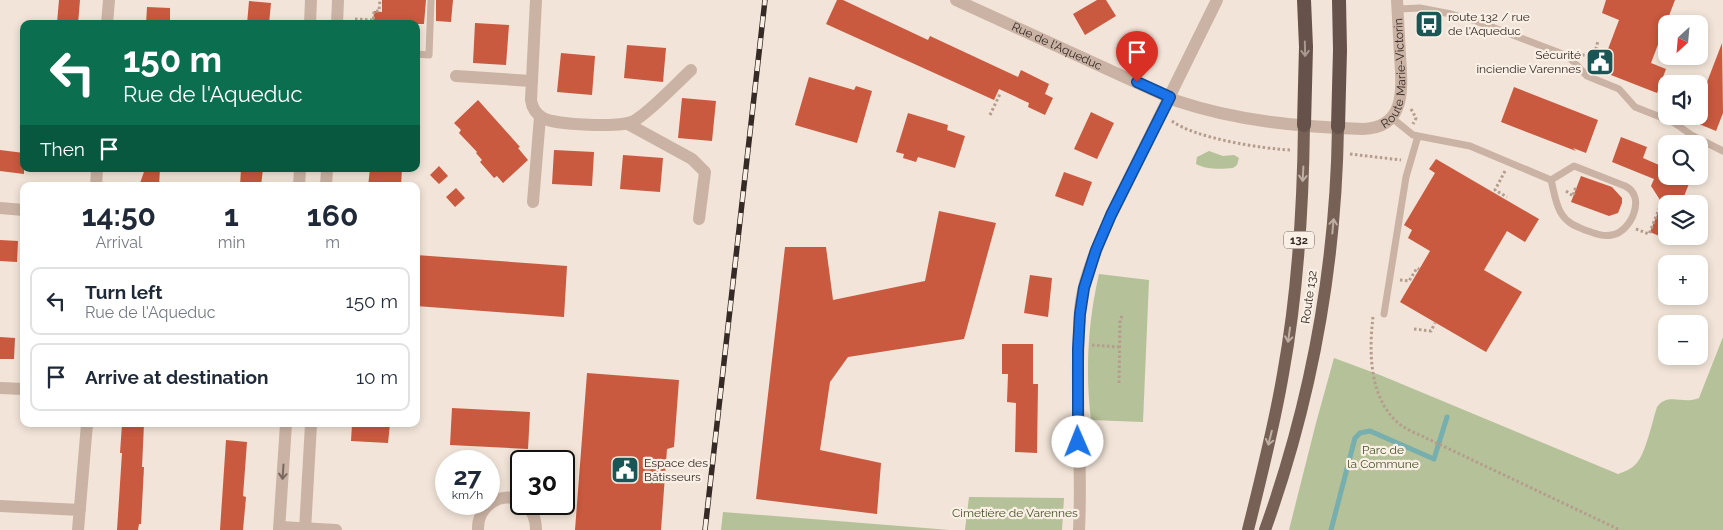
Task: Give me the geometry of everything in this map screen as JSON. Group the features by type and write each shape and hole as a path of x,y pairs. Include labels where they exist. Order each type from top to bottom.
{"highway":[{"name":"Route 132","path":"1304,0 1306,47 1304,125"},
{"name":"Route 132","path":"1338,127 1339,0"}],"main road":[{"name":"Route 132","path":"1248,530 1273,427 1288,340 1297,264 1304,125"},
{"name":"Route 132","path":"1265,530 1299,421 1317,343 1333,228 1338,127"}],"street":[{"path":"107,20 109,0"},
{"path":"310,20 311,0"},
{"path":"337,20 338,0"},
{"path":"536,0 531,81 532,105 540,117 556,122 614,126 628,124 641,116 692,70"},
{"name":"Rue de l'Aqueduc","path":"956,0 1170,97 1199,108 1271,123 1304,125"},
{"path":"1079,530 1078,349 1084,288 1096,250 1111,215 1217,0"},
{"name":"Route Marie-Victorin","path":"1304,125 1372,129 1385,124 1392,118 1400,102 1402,84 1397,4"},
{"path":"456,76 531,81"},
{"path":"533,202 540,117"},
{"path":"628,124 692,159 705,172 699,219"},
{"path":"0,208 20,210"},
{"path":"0,388 20,389"},
{"path":"78,530 87,427"},
{"path":"286,427 280,528 336,530"},
{"path":"305,529 311,427"},
{"path":"478,530 479,518 483,509 490,502 499,498 510,498"},
{"path":"0,506 80,510"},
{"path":"534,515 536,530"}],"lane":[{"path":"420,54 428,55 431,0"},
{"path":"1397,4 1451,14 1476,21 1568,56 1587,76 1619,89 1635,107 1673,122 1693,136 1723,151"},
{"path":"1392,118 1409,133 1470,146 1551,180"},
{"path":"1384,314 1406,177 1418,136"},
{"path":"1574,166 1629,187 1636,197 1635,210 1626,226 1620,232 1607,236 1598,235 1568,222 1560,212 1551,180 1574,166"}],"path":[{"path":"373,20 374,11 379,11 380,0"},
{"path":"355,18 364,20"},
{"path":"1598,41 1594,55 1598,56"},
{"path":"990,115 1000,94"},
{"path":"1173,122 1182,128 1204,135 1280,150"},
{"path":"1365,156 1399,157 1397,168"},
{"path":"1502,178 1495,190 1507,197"},
{"path":"1571,195 1573,196 1576,190"},
{"path":"1639,230 1649,234 1658,212"},
{"path":"1406,280 1409,282 1417,268 1419,269"},
{"path":"1374,312 1372,342 1376,381 1385,406 1399,424 1620,530"},
{"path":"1119,383 1120,320 1123,314"},
{"path":"1414,329 1431,330 1435,322"},
{"path":"1089,345 1119,347"}],"green space":[{"path":"1209,151 1223,156 1234,155 1239,158 1237,165 1233,168 1219,169 1196,164 1197,157"},
{"path":"1099,274 1149,280 1143,422 1091,420 1088,384 1090,328"},
{"name":"Parc de la Commune","path":"1723,337 1723,530 1289,530 1334,358 1380,375 1618,474 1632,467 1640,459 1657,407 1661,403 1671,399 1693,400 1699,398"},
{"name":"Cimetière de Varennes","path":"969,497 1064,498 1062,530 965,530"},
{"name":"Cimetière de Varennes","path":"723,512 950,530 721,530"}],"building":[{"path":"59,0 80,0 78,20 57,20"},
{"path":"382,0 426,0 424,24 420,24 420,20 373,20 374,11 382,12"},
{"path":"436,0 453,0 451,22 436,21"},
{"path":"837,0 843,0 928,40 930,36 1018,77 1021,70 1049,84 1045,94 1053,98 1045,115 1028,107 1029,103 999,89 994,100 826,24"},
{"path":"1097,0 1106,0 1116,16 1085,35 1073,14"},
{"path":"1606,0 1675,0 1669,15 1658,15 1658,45 1651,63 1666,69 1664,75 1658,75 1657,93 1593,68 1598,54 1605,57 1619,20 1602,13"},
{"path":"249,1 271,3 269,20 247,20"},
{"path":"147,7 170,8 170,20 146,20"},
{"path":"475,23 509,25 506,65 473,63"},
{"path":"1722,43 1723,113 1716,131 1701,125 1708,125 1708,80"},
{"path":"627,45 666,48 663,82 624,78"},
{"path":"561,53 595,56 592,95 557,92"},
{"path":"809,77 854,90 856,86 872,91 857,143 795,125"},
{"path":"1514,87 1598,120 1586,153 1573,148 1576,151 1501,122"},
{"path":"682,98 716,101 712,141 678,138"},
{"path":"478,100 520,147 518,148 528,160 503,183 497,176 494,178 480,162 482,160 477,152 459,133 461,130 454,123"},
{"path":"1091,112 1114,123 1097,159 1074,149"},
{"path":"908,113 948,125 947,130 965,136 955,168 918,157 916,162 903,158 904,154 896,152"},
{"path":"1621,137 1647,147 1643,158 1658,165 1658,185 1688,185 1685,195 1658,195 1658,197 1651,186 1654,179 1612,162"},
{"path":"0,150 20,152 20,172 24,172 24,174 0,171"},
{"path":"554,150 594,152 592,186 552,184"},
{"path":"623,155 663,158 660,192 620,189"},
{"path":"1436,159 1539,219 1525,242 1507,231 1484,270 1522,292 1486,352 1400,302 1430,251 1408,238 1412,230 1404,225 1435,173 1429,169"},
{"path":"439,166 448,176 439,184 430,175"},
{"path":"144,172 160,172 159,182 140,182"},
{"path":"241,172 263,172 261,182 240,182"},
{"path":"370,172 402,172 401,182 368,182"},
{"path":"1064,172 1092,182 1083,206 1055,196"},
{"path":"1581,176 1612,187 1622,198 1618,213 1609,216 1571,202"},
{"path":"456,188 465,198 455,207 446,197"},
{"path":"939,211 996,223 964,339 848,357 830,382 820,450 881,463 877,514 756,499 785,247 826,247 833,300 925,281"},
{"path":"1658,213 1658,236 1650,232"},
{"path":"0,240 18,241 17,262 0,261"},
{"path":"420,255 567,266 564,317 420,306"},
{"path":"1030,275 1052,278 1048,317 1024,313"},
{"path":"0,337 15,338 14,359 0,359"},
{"path":"1002,344 1033,344 1033,384 1038,384 1037,453 1015,452 1016,403 1007,402 1008,374 1002,374"},
{"name":"Espace des Bâtisseurs","path":"587,373 679,380 674,447 667,449 661,530 575,530"},
{"path":"452,408 530,412 528,449 450,445"},
{"path":"122,427 144,427 141,524 139,524 138,530 117,530 122,453 120,453"},
{"path":"352,427 390,427 388,443 351,441"},
{"path":"226,440 247,442 243,496 246,497 243,530 220,530"}],"waterway":[{"path":"1331,530 1355,438 1360,433 1370,431 1434,459 1447,417"}],"railway":[{"path":"705,530 765,0"}],"place":[{"name":"route 132 / rue de l'Aqueduc","path":"1429,24"},
{"name":"Sécurité inciendie Varennes","path":"1600,62"},
{"name":"Espace des Bâtisseurs","path":"625,470"}],"route":[{"path":"1078,442 1078,349 1081,301 1087,276 1111,215 1170,97 1137,82"}]}
